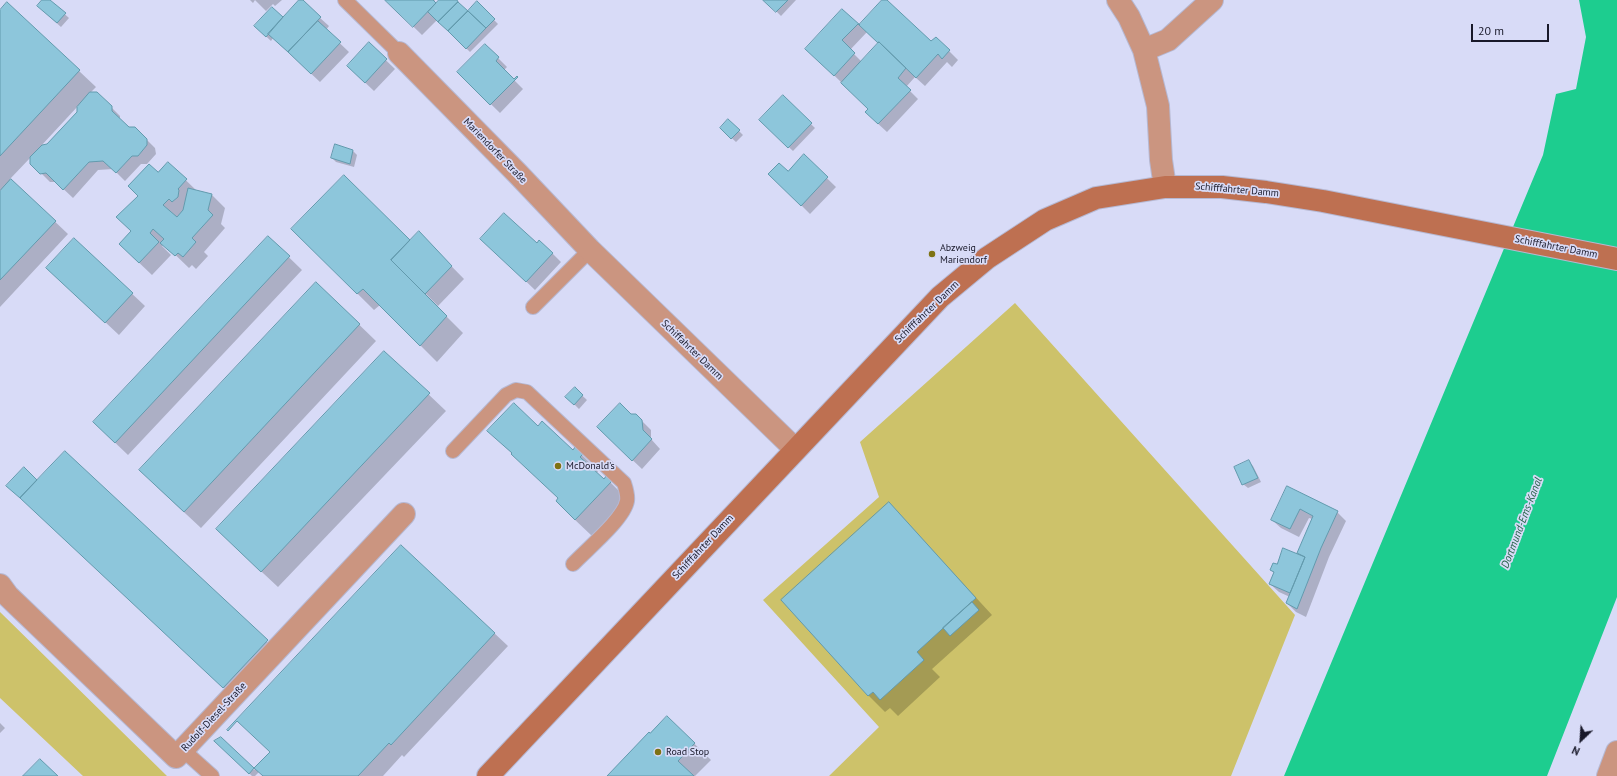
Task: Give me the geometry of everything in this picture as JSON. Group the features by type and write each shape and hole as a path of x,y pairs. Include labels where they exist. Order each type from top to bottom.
{"main road":[{"name":"Schifffahrter Damm","path":"488,776 940,296 987,258 1045,220 1096,198 1165,187 1222,187 1266,192 1456,227 1617,259"}],"street":[{"path":"1118,0 1129,17 1144,50 1158,106 1161,160 1165,187"},
{"path":"1144,50 1168,40 1212,0"},
{"name":"Mariendorfer Straße","path":"399,53 518,174 590,250"},
{"name":"Schiffahrter Damm","path":"590,250 795,449"},
{"name":"Rudolf-Diesel-Straße","path":"0,585 8,596 176,757 404,514"},
{"path":"1608,776 1617,752"}],"lane":[{"path":"345,0 399,53"},
{"path":"532,307 590,250"},
{"path":"453,451 506,395 516,390 527,392 613,472 624,483 627,492 627,501 623,513 573,564"},
{"path":"183,750 212,776"}],"shaded area":[{"path":"1015,303 1295,615 1231,776 829,776 879,727 763,600 879,497 860,442"},
{"path":"0,612 167,776 83,776 0,698"}],"water":[{"name":"Dortmund-Ems-Kanal","path":"1579,0 1617,0 1617,597 1547,776 1284,776 1543,155 1556,94 1576,89 1586,37"}],"building":[{"path":"42,0 50,0 66,13 57,23 37,6"},
{"path":"299,0 303,0 321,17 288,52 268,34"},
{"path":"385,0 433,0 436,3 413,27"},
{"path":"439,0 457,0 458,2 438,22 428,12"},
{"path":"763,0 788,0 776,12"},
{"path":"882,0 887,0 931,41 936,37 950,50 942,59 938,54 916,78 859,25"},
{"path":"477,1 495,19 486,28 468,11"},
{"path":"7,2 80,70 0,156 0,10"},
{"path":"458,2 468,11 448,31 438,22"},
{"path":"272,7 283,17 266,37 254,26"},
{"path":"842,9 860,25 858,24 842,40 855,53 834,76 805,49"},
{"path":"468,11 486,28 466,49 448,31"},
{"path":"318,21 341,42 311,74 288,52"},
{"path":"369,42 387,59 365,83 347,66"},
{"path":"879,42 906,68 898,78 911,90 878,124 865,112 868,109 841,83"},
{"path":"485,44 499,57 496,61 514,79 517,76 518,77 490,105 457,72"},
{"path":"90,92 97,92 112,106 112,111 129,127 135,127 147,139 147,145 138,156 132,156 116,173 103,161 89,162 63,190 46,173 40,174 30,164 30,157 42,145 47,144 77,112 77,107"},
{"path":"783,95 812,123 788,148 759,120"},
{"path":"728,119 740,130 731,139 720,128"},
{"path":"335,144 353,150 350,164 331,158"},
{"path":"804,154 828,177 801,206 768,174 779,163 788,171"},
{"path":"168,162 187,179 178,189 178,197 172,202 169,199 163,205 177,217 183,210 188,188 212,194 208,210 213,215 192,238 196,242 183,257 178,253 175,256 160,243 164,239 153,229 150,233 159,242 139,263 119,244 131,231 116,217 138,196 128,186 149,164 158,172"},
{"path":"344,175 410,240 391,260 447,316 420,346 363,289 357,294 291,229"},
{"path":"11,179 56,221 0,280 0,191"},
{"path":"504,213 537,243 539,240 553,253 526,282 480,239"},
{"path":"419,231 452,266 425,294 391,260"},
{"path":"268,236 290,256 115,443 93,422"},
{"path":"74,238 133,293 105,323 46,268"},
{"path":"316,282 360,324 184,512 139,470"},
{"path":"384,351 430,393 261,572 216,529"},
{"path":"575,387 583,395 574,405 565,397"},
{"name":"McDonald's","path":"514,403 538,426 542,421 573,450 575,447 583,454 580,457 604,479 606,476 612,481 575,520 556,501 558,498 487,431"},
{"path":"620,403 631,414 636,414 642,420 643,430 652,439 632,461 597,427"},
{"path":"65,451 268,640 223,688 20,498"},
{"path":"1249,460 1258,478 1242,485 1234,467"},
{"path":"24,467 37,480 20,498 6,486"},
{"path":"1287,486 1338,511 1321,548 1297,609 1286,603 1305,557 1297,553 1313,516 1300,509 1290,529 1271,520"},
{"path":"889,502 976,598 917,652 924,660 880,700 873,692 868,696 781,600"},
{"path":"401,545 495,633 391,745 389,743 358,776 263,776 254,768 270,752 237,721 228,731 227,730"},
{"path":"1283,548 1305,557 1290,593 1269,584 1274,572 1270,570 1273,563 1277,564"},
{"path":"972,602 979,610 950,636 943,628"},
{"name":"Road Stop","path":"667,716 695,743 678,761 694,776 607,776 649,732 650,733"},
{"path":"221,737 254,768 249,774 214,741"},
{"path":"40,759 58,776 23,776"}],"place":[{"name":"Abzweig Mariendorf","path":"932,254"},
{"name":"McDonald's","path":"558,466"},
{"name":"Road Stop","path":"658,752"}]}
